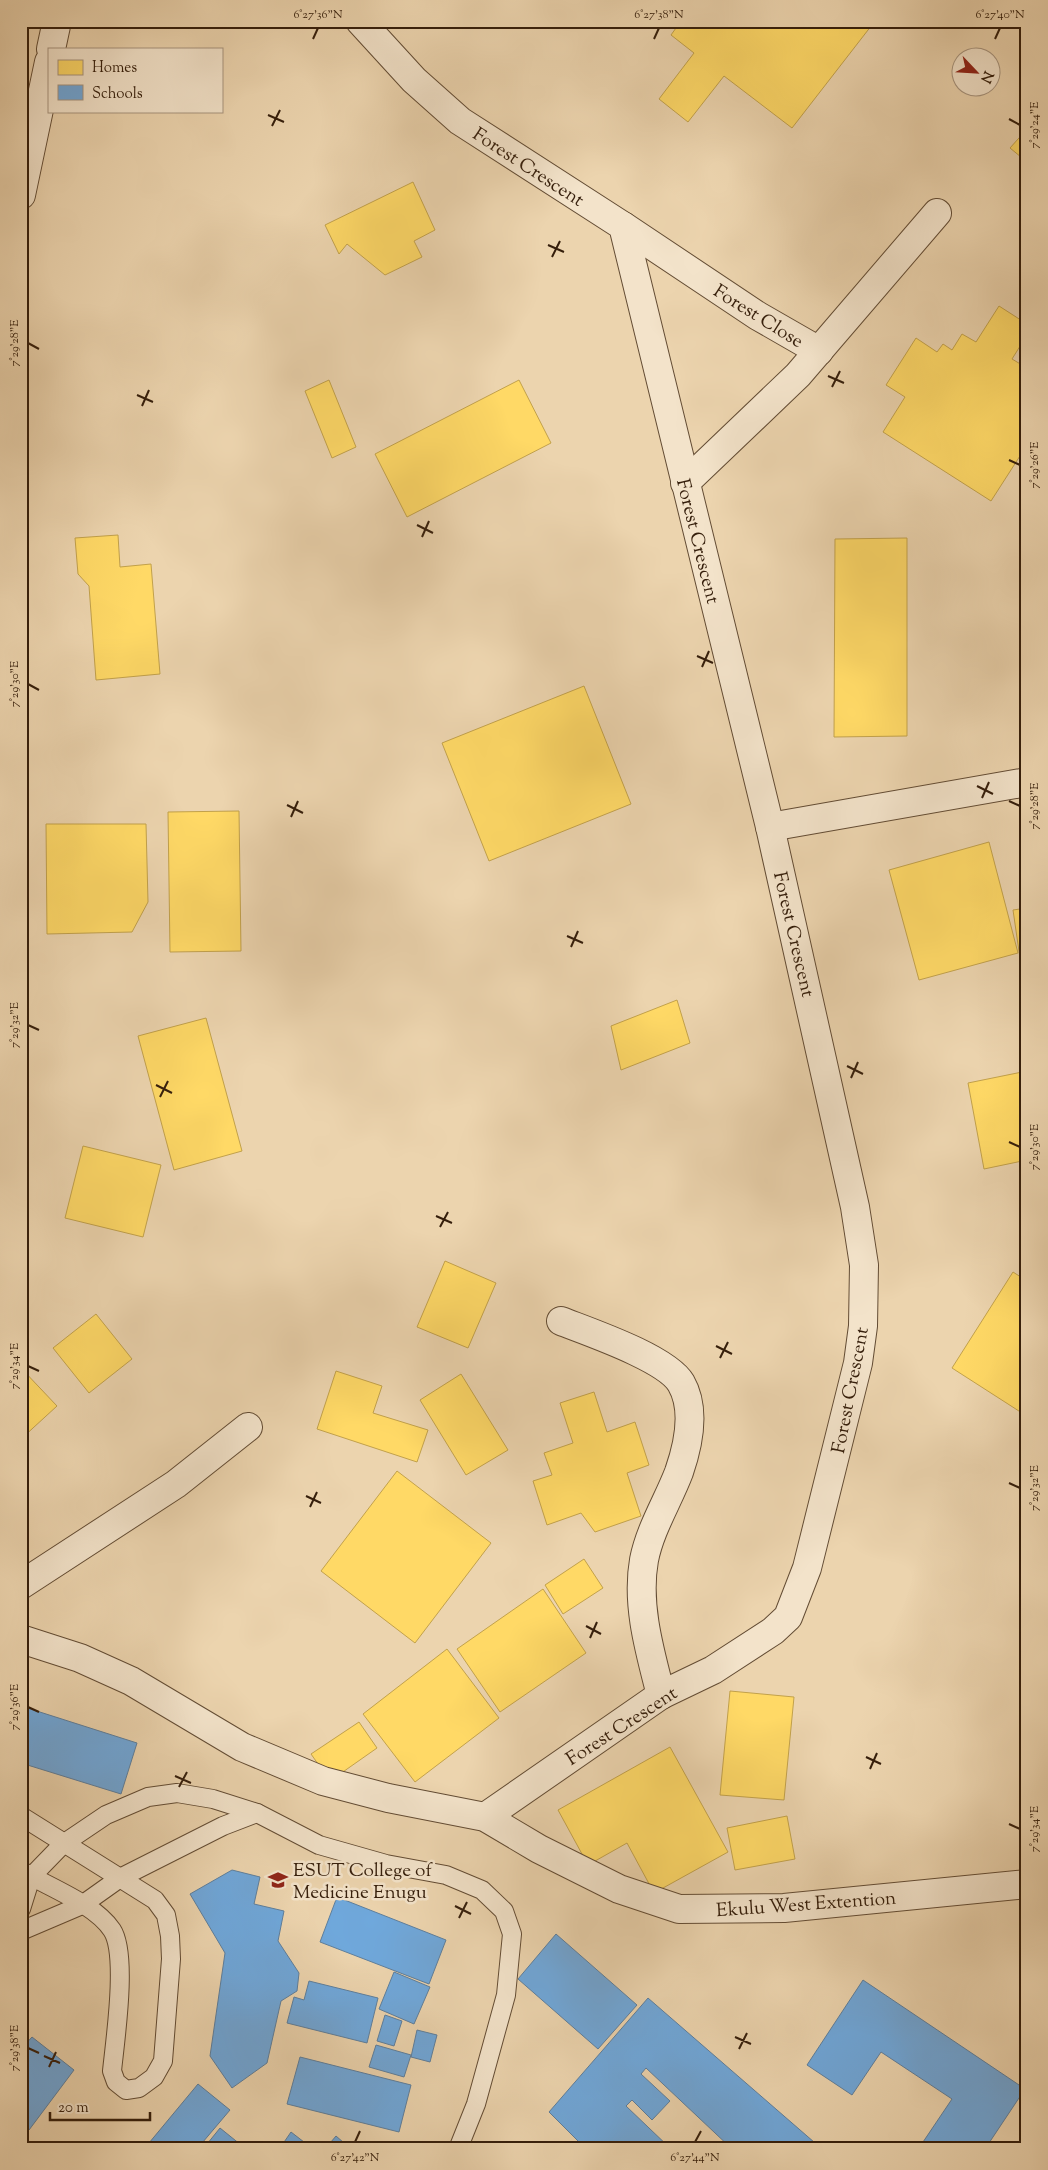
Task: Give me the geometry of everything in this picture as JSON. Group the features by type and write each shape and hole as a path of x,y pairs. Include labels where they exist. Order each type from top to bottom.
{"street":[{"path":"52,48 57,21"},
{"name":"Forest Crescent","path":"360,21 414,80 460,121 623,226 770,827 855,1206 864,1265 864,1326 858,1363 825,1502 807,1568 788,1617 773,1630 713,1670 661,1695 486,1817"},
{"path":"21,195 48,67"},
{"name":"Forest Close","path":"623,226 758,316 819,351 937,213"},
{"path":"685,484 766,408 819,351"},
{"path":"770,827 1026,782"},
{"path":"560,1321 632,1350 670,1371 681,1383 687,1399 689,1432 679,1471 649,1541 644,1561 641,1592 649,1646 661,1695"},
{"path":"21,1585 176,1484 248,1427"},
{"path":"21,1639 80,1658 131,1681 242,1747 323,1781 388,1798 486,1817"},
{"name":"Ekulu West Extention","path":"486,1817 539,1849 618,1888 679,1909 784,1908 1027,1884"}],"lane":[{"path":"21,1909 26,1874 63,1844 106,1815 148,1797 177,1793 213,1799 257,1813 319,1845 386,1864 446,1875 482,1890 504,1911 512,1934 506,1995 476,2104 458,2149"},
{"path":"21,1931 82,1904 120,1878 223,1826 257,1813"},
{"path":"21,1816 155,1900 166,1915 170,1936 171,1959 164,2060 154,2078 139,2088 126,2090 116,2082 112,2071 117,2026 119,1957 112,1930 82,1904 26,1874"}],"building: Homes":[{"path":"681,21 875,21 792,128 724,76 688,122 659,99 694,53 671,35"},
{"path":"1027,129 1027,162 1010,148"},
{"path":"413,182 435,230 414,241 422,257 385,275 347,244 339,254 325,225"},
{"path":"999,306 1027,324 1027,335 1012,359 1027,368 1027,445 991,501 883,432 905,397 886,385 916,338 937,352 943,344 952,350 962,334 976,342"},
{"path":"329,380 356,447 332,458 305,391"},
{"path":"519,380 551,443 407,517 375,454"},
{"path":"118,535 120,567 151,564 160,674 96,680 89,586 78,574 75,538"},
{"path":"907,538 907,736 834,737 835,539"},
{"path":"584,686 631,804 489,861 442,743"},
{"path":"239,811 241,951 170,952 168,812"},
{"path":"46,824 146,824 148,902 132,932 47,934"},
{"path":"989,842 1018,953 919,980 889,870"},
{"path":"1027,908 1027,978 1023,979 1013,910"},
{"path":"677,1000 690,1043 621,1070 611,1026"},
{"path":"206,1018 242,1151 174,1170 138,1036"},
{"path":"1027,1071 1027,1160 984,1169 968,1083"},
{"path":"83,1146 161,1165 143,1237 65,1218"},
{"path":"445,1261 496,1283 468,1348 417,1327"},
{"path":"1013,1272 1027,1281 1027,1405 1022,1413 952,1368"},
{"path":"96,1314 132,1359 89,1393 53,1348"},
{"path":"21,1368 57,1406 21,1439"},
{"path":"336,1371 382,1386 373,1413 428,1430 417,1462 317,1429"},
{"path":"461,1374 508,1450 466,1475 420,1400"},
{"path":"594,1392 607,1432 635,1422 649,1465 627,1473 641,1516 595,1532 581,1513 547,1525 533,1481 552,1475 544,1453 573,1443 560,1403"},
{"path":"397,1471 491,1543 415,1643 321,1571"},
{"path":"584,1559 603,1588 563,1614 545,1585"},
{"path":"543,1589 586,1653 500,1712 457,1649"},
{"path":"447,1649 499,1718 415,1782 363,1714"},
{"path":"730,1691 794,1697 784,1800 720,1795"},
{"path":"359,1722 377,1748 330,1781 311,1754"},
{"path":"670,1747 728,1852 654,1893 627,1843 588,1865 558,1810"},
{"path":"787,1816 795,1859 735,1870 727,1828"}],"building: Schools":[{"path":"21,1706 137,1743 121,1794 21,1763"},
{"path":"232,1870 260,1877 254,1904 284,1911 278,1941 299,1973 297,1991 281,2001 267,2063 232,2088 210,2056 225,1953 190,1894"},
{"path":"337,1897 446,1940 429,1984 320,1942"},
{"path":"556,1934 637,2005 598,2049 518,1979"},
{"path":"394,1972 430,1987 414,2024 379,2009"},
{"path":"863,1980 1025,2089 985,2149 927,2149 921,2145 952,2099 881,2052 852,2095 807,2065"},
{"path":"309,1981 378,1998 367,2043 287,2023 294,1997 304,2000"},
{"path":"648,1998 822,2149 732,2149 646,2068 641,2074 670,2101 652,2120 632,2100 626,2106 671,2149 586,2149 549,2112"},
{"path":"385,2015 402,2021 394,2046 377,2041"},
{"path":"417,2030 437,2035 430,2062 411,2057"},
{"path":"32,2037 74,2070 29,2130 21,2124 21,2049"},
{"path":"376,2045 411,2055 404,2077 369,2067"},
{"path":"300,2057 411,2085 399,2132 287,2104"},
{"path":"198,2084 230,2110 197,2149 144,2149"},
{"path":"1027,2086 1027,2104 1019,2099"},
{"path":"220,2128 246,2149 203,2149"},
{"path":"291,2132 313,2149 280,2148"},
{"path":"336,2136 351,2149 325,2149"}],"place":[{"name":"ESUT College of Medicine Enugu","path":"278,1880"}]}
